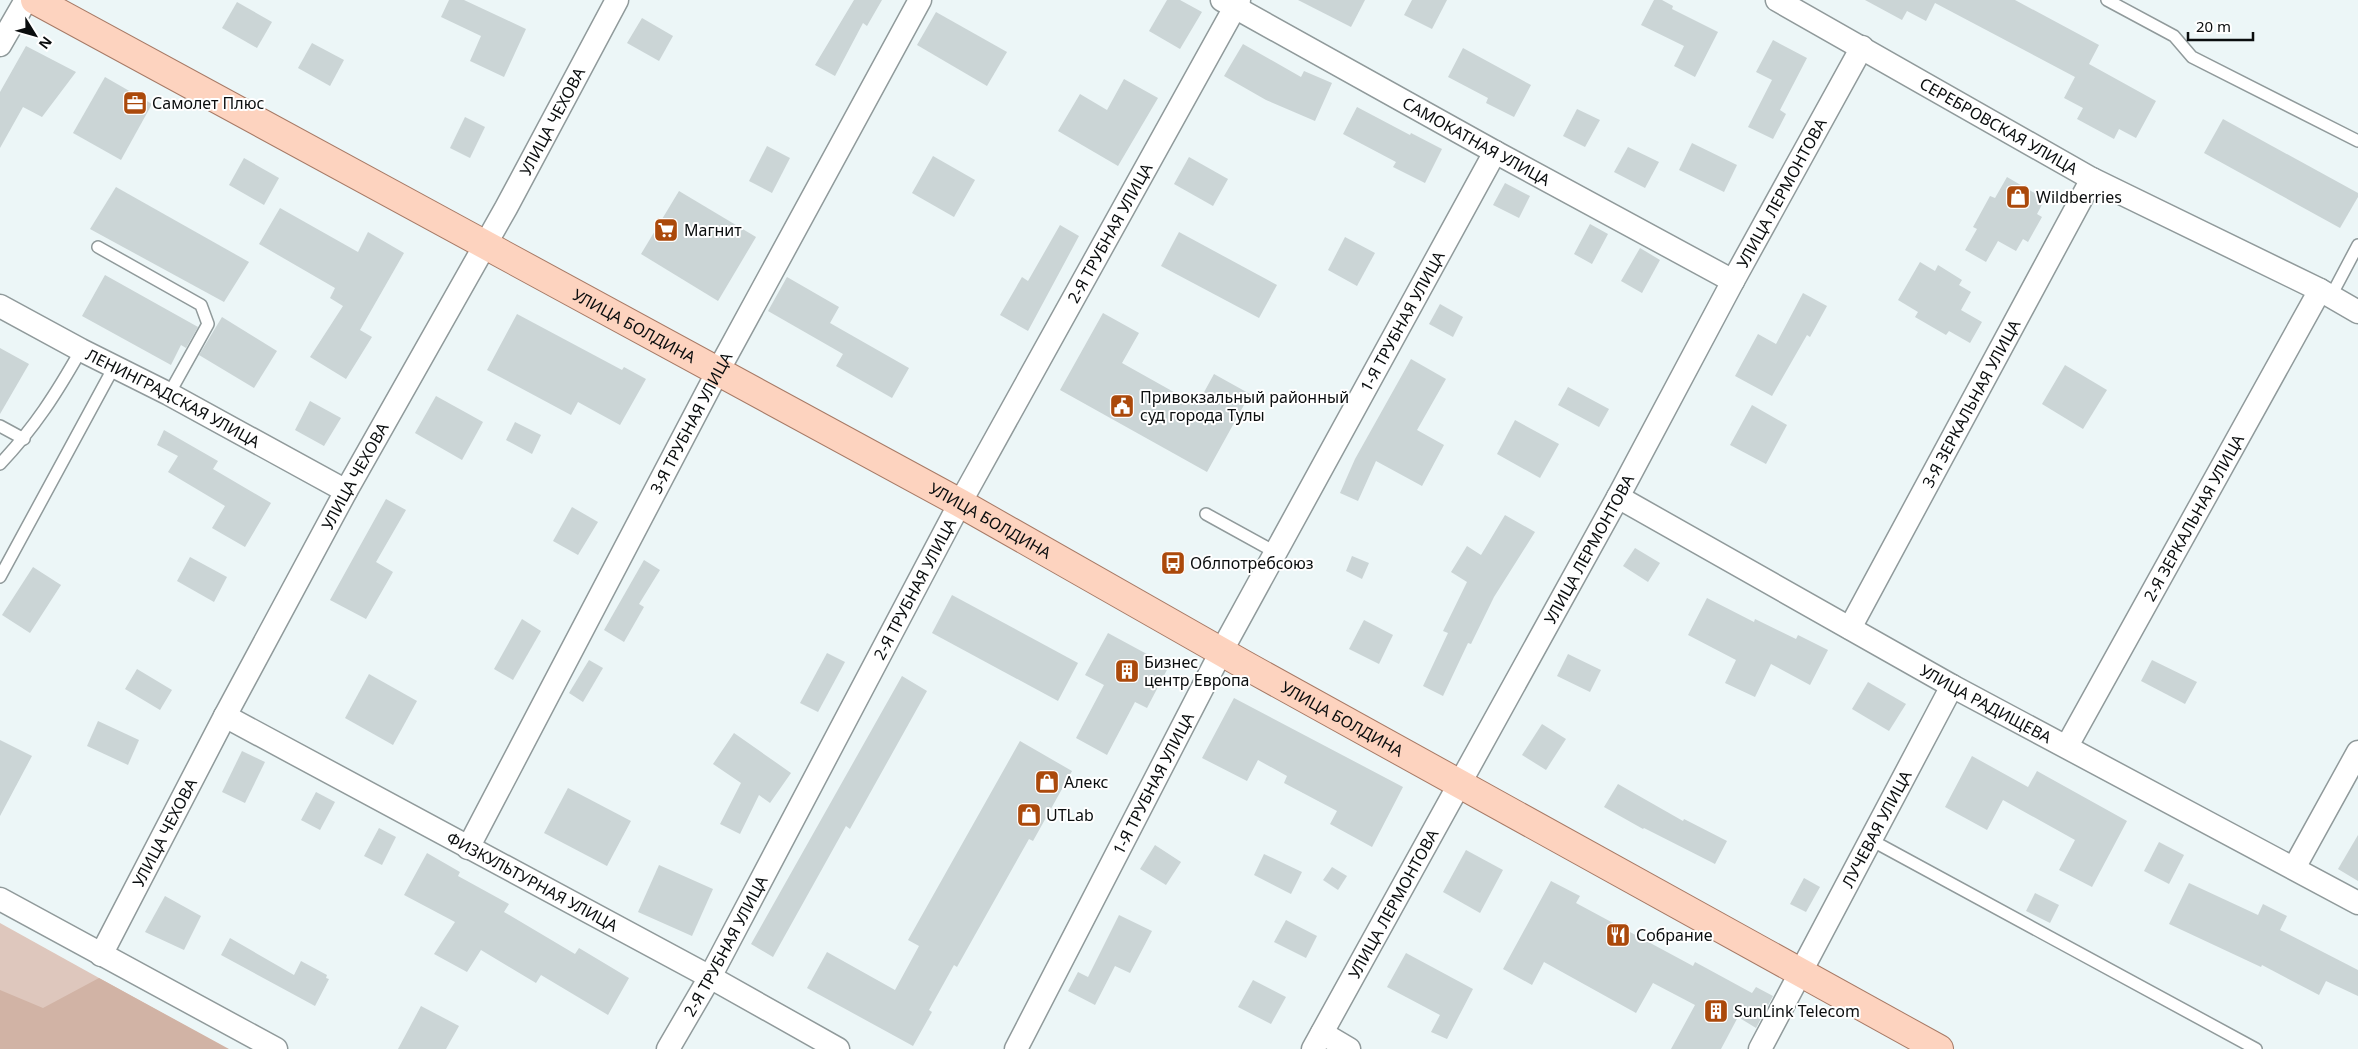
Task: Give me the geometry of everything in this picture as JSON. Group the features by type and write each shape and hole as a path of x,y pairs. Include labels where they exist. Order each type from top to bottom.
{"main road":[{"name":"УЛИЦА БОЛДИНА","path":"35,0 484,246 960,503 1221,652 1939,1049"}],"street":[{"path":"0,45 26,0"},
{"name":"УЛИЦА ЧЕХОВА","path":"101,955 225,716 346,491 484,246 617,0"},
{"name":"3-Я ТРУБНАЯ УЛИЦА","path":"468,848 718,372 920,0"},
{"name":"СЕРЕБРОВСКАЯ УЛИЦА","path":"1777,0 1862,46 2092,179 2325,293 2358,312"},
{"name":"САМОКАТНАЯ УЛИЦА","path":"1232,2 1495,152 1733,281"},
{"name":"2-Я ТРУБНАЯ УЛИЦА","path":"668,1049 710,977 960,503 1232,2"},
{"name":"УЛИЦА ЛЕРМОНТОВА","path":"1318,1041 1618,497 1733,281 1862,46"},
{"name":"1-Я ТРУБНАЯ УЛИЦА","path":"1016,1049 1221,652 1495,152"},
{"name":"3-Я ЗЕРКАЛЬНАЯ УЛИЦА","path":"1850,628 2092,179"},
{"name":"2-Я ЗЕРКАЛЬНАЯ УЛИЦА","path":"2067,746 2325,293"},
{"name":"ЛЕНИНГРАДСКАЯ УЛИЦА","path":"0,306 81,350 170,394 346,491"},
{"name":"УЛИЦА РАДИЩЕВА","path":"1618,497 1952,686 2358,903"},
{"name":"ЛУЧЕВАЯ УЛИЦА","path":"1760,1049 1952,686"},
{"name":"ФИЗКУЛЬТУРНАЯ УЛИЦА","path":"225,716 710,977 838,1049"},
{"path":"2294,868 2358,752"},
{"path":"0,899 276,1049"},
{"path":"1318,1041 1349,1049"}],"lane":[{"path":"2107,0 2174,36 2192,57 2358,140"},
{"path":"2325,293 2358,245"},
{"path":"98,247 200,305 208,324 170,394"},
{"path":"0,464 24,439 54,399 81,350"},
{"path":"0,577 115,366"},
{"path":"0,426 24,439"},
{"path":"1206,514 1275,552"},
{"path":"1871,840 2256,1049"}],"shaded area":[{"path":"0,923 227,1049 0,1049"},
{"path":"99,978 229,1049 0,1049 0,990 43,1008"}],"building":[{"path":"449,0 464,0 526,29 504,77 470,61 481,36 441,17"},
{"path":"854,0 882,0 867,26 863,23 835,76 815,65"},
{"path":"1167,0 1180,0 1202,12 1180,49 1149,31"},
{"path":"1298,0 1365,0 1351,27"},
{"path":"1412,0 1447,0 1432,29 1404,15"},
{"path":"1654,0 1662,0 1673,6 1672,9 1718,32 1695,77 1674,66 1684,46 1641,25"},
{"path":"1865,0 2015,0 2099,45 2089,64 2156,101 2136,138 2119,129 2114,139 2077,119 2083,108 2064,98 2075,77 1935,3 1926,21 1907,11 1902,20"},
{"path":"237,2 272,22 257,48 222,28"},
{"path":"936,12 1007,52 987,86 917,45"},
{"path":"642,18 673,36 659,61 627,43"},
{"path":"1773,40 1807,58 1780,110 1786,114 1773,139 1748,127 1772,80 1756,72"},
{"path":"312,43 344,60 330,86 298,68"},
{"path":"1243,44 1301,77 1304,71 1332,83 1315,121 1266,100 1224,76"},
{"path":"26,46 76,72 42,117 23,107 0,148 0,92"},
{"path":"1463,48 1531,85 1514,117 1486,103 1488,98 1448,77"},
{"path":"105,77 152,104 121,160 73,133"},
{"path":"1124,79 1158,98 1118,166 1058,131 1080,94 1107,110"},
{"path":"1357,107 1410,135 1411,133 1442,149 1425,183 1393,167 1396,162 1343,134"},
{"path":"1577,109 1600,120 1585,147 1563,136"},
{"path":"465,117 485,127 470,158 450,148"},
{"path":"2223,119 2358,193 2358,197 2340,228 2204,153"},
{"path":"1692,143 1737,165 1724,192 1679,170"},
{"path":"767,146 790,158 772,193 749,181"},
{"path":"1628,147 1659,162 1645,188 1614,172"},
{"path":"933,156 975,180 954,217 912,193"},
{"path":"1189,157 1228,179 1213,206 1174,184"},
{"path":"244,158 279,178 264,205 229,185"},
{"path":"2007,177 2045,199 2037,214 2042,217 2028,242 2023,239 2016,251 1998,241 1986,262 1965,250 1977,229 1973,227 1990,196 1995,198"},
{"path":"1505,183 1530,196 1519,218 1493,205"},
{"path":"116,187 249,262 224,302 90,229"},
{"path":"679,191 756,237 718,301 641,254"},
{"path":"280,208 358,252 368,232 404,253 360,330 372,337 346,379 310,357 343,306 330,298 335,288 259,244"},
{"path":"1590,224 1608,234 1592,264 1574,254"},
{"path":"1060,225 1079,236 1028,331 1000,315 1022,277 1028,281"},
{"path":"1179,232 1277,285 1259,318 1161,266"},
{"path":"1345,237 1375,253 1357,286 1328,270"},
{"path":"1640,248 1660,260 1642,293 1621,281"},
{"path":"1920,262 1935,271 1938,265 1962,280 1959,285 1971,292 1961,310 1982,322 1970,343 1949,331 1946,335 1915,317 1918,312 1898,300"},
{"path":"105,275 198,327 186,348 181,345 171,365 82,316"},
{"path":"787,277 839,307 830,323 909,368 892,398 836,366 843,354 768,311"},
{"path":"1803,293 1827,306 1810,337 1807,335 1772,396 1735,376 1758,334 1776,344"},
{"path":"1440,304 1463,317 1453,337 1429,324"},
{"path":"1103,313 1139,333 1122,363 1197,405 1214,374 1250,394 1207,472 1060,390"},
{"path":"517,314 622,370 624,367 646,379 620,425 578,402 571,415 487,370"},
{"path":"222,317 277,351 254,388 199,355"},
{"path":"0,348 29,364 0,414"},
{"path":"1411,359 1446,379 1417,430 1444,445 1422,486 1376,461 1358,501 1340,493 1355,459"},
{"path":"2065,365 2107,390 2083,429 2042,404"},
{"path":"1568,387 1609,409 1599,427 1558,405"},
{"path":"436,396 483,422 462,460 415,433"},
{"path":"310,401 341,418 324,446 295,430"},
{"path":"1752,405 1787,425 1766,464 1730,445"},
{"path":"1515,420 1559,444 1540,478 1497,454"},
{"path":"515,422 541,435 532,454 506,440"},
{"path":"164,430 218,461 213,469 271,503 245,547 212,528 225,506 168,472 178,456 157,445"},
{"path":"386,499 406,510 376,562 393,572 366,619 330,600"},
{"path":"572,507 598,522 578,555 553,541"},
{"path":"1505,515 1535,532 1494,597 1471,644 1468,643 1443,696 1423,686 1448,633 1443,631 1467,582 1451,572 1467,546 1481,555"},
{"path":"1635,548 1660,563 1648,582 1623,566"},
{"path":"1352,556 1369,563 1362,579 1346,571"},
{"path":"190,557 227,577 214,602 177,581"},
{"path":"644,560 660,570 639,604 644,607 624,642 604,630"},
{"path":"33,567 61,585 30,633 2,615"},
{"path":"952,595 1078,663 1058,701 932,633"},
{"path":"1707,598 1754,622 1755,619 1796,639 1798,635 1828,650 1810,685 1771,664 1755,697 1725,683 1736,660 1688,635"},
{"path":"522,619 541,631 513,680 494,669"},
{"path":"1364,620 1393,635 1379,664 1349,649"},
{"name":"Бизнес центр Европа","path":"1108,633 1169,666 1147,708 1135,702 1107,755 1076,738 1104,685 1085,675"},
{"path":"827,653 845,662 818,712 800,703"},
{"path":"1568,654 1601,670 1590,692 1557,676"},
{"path":"589,660 603,668 583,702 569,693"},
{"path":"2152,660 2197,682 2185,704 2141,681"},
{"path":"137,669 172,690 160,710 125,689"},
{"path":"369,674 417,701 393,745 345,718"},
{"path":"902,676 927,691 850,829 846,826 773,957 751,944"},
{"path":"1868,682 1906,704 1889,731 1852,709"},
{"path":"1234,698 1403,787 1372,847 1330,824 1337,811 1284,783 1287,776 1258,760 1247,781 1202,758"},
{"path":"98,721 139,740 128,765 87,746"},
{"path":"1542,724 1566,739 1546,770 1522,755"},
{"path":"734,733 791,773 770,803 759,795 740,834 720,824 741,783 713,764"},
{"path":"0,740 32,756 0,816"},
{"path":"1020,741 1072,771 1033,841 1029,839 957,967 954,965 929,1010 932,1012 913,1046 807,988 827,952 895,990 919,946 908,940"},
{"path":"242,751 265,762 245,803 222,792"},
{"path":"1972,756 2028,787 2037,771 2127,821 2092,887 2059,870 2075,840 2003,800 1987,830 1945,807"},
{"path":"1618,784 1683,821 1684,819 1727,841 1715,864 1643,829 1604,807"},
{"path":"568,788 631,821 607,866 544,833"},
{"path":"316,792 335,802 320,830 301,820"},
{"path":"379,828 396,837 382,865 364,856"},
{"path":"2358,835 2358,881 2338,869"},
{"path":"2159,842 2184,855 2169,884 2144,871"},
{"path":"1155,845 1181,862 1166,885 1140,869"},
{"path":"1466,850 1503,870 1480,913 1443,892"},
{"path":"427,853 460,872 458,876 509,904 504,912 575,954 579,948 629,978 608,1015 541,975 536,983 481,950 467,972 434,954 455,922 404,895"},
{"path":"1264,854 1302,872 1291,894 1254,875"},
{"path":"659,865 713,889 692,936 638,912"},
{"path":"1332,867 1347,876 1338,890 1323,880"},
{"path":"1804,878 1820,887 1806,912 1790,904"},
{"path":"1551,881 1580,896 1576,903 1693,966 1695,962 1752,993 1756,987 1773,996 1756,1028 1738,1017 1721,1049 1671,1049 1695,1005 1653,983 1636,1013 1544,962 1532,985 1503,969"},
{"path":"2189,883 2258,915 2263,904 2287,916 2280,930 2358,970 2358,996 2326,981 2319,995 2262,965 2261,967 2169,924"},
{"path":"2035,893 2059,905 2050,923 2026,911"},
{"path":"165,896 201,916 184,950 145,932"},
{"path":"1119,915 1152,931 1130,973 1115,966 1095,1005 1068,991 1078,972 1088,977"},
{"path":"1286,920 1317,936 1306,958 1274,942"},
{"path":"230,938 294,975 301,961 327,975 326,978 329,979 315,1006 221,955"},
{"path":"1406,953 1473,989 1447,1039 1431,1032 1440,1015 1387,987"},
{"path":"1253,980 1286,997 1271,1024 1238,1007"},
{"path":"421,1006 459,1026 446,1049 398,1049"}],"place":[{"name":"Самолет Плюс","path":"135,103"},
{"name":"Wildberries","path":"2018,197"},
{"name":"Магнит","path":"666,230"},
{"name":"Привокзальный районный суд города Тулы","path":"1122,406"},
{"name":"Облпотребсоюз","path":"1173,563"},
{"name":"Бизнес центр Европа","path":"1127,671"},
{"name":"Алекс","path":"1047,782"},
{"name":"UTLab","path":"1029,815"},
{"name":"Собрание","path":"1618,935"},
{"name":"SunLink Telecom","path":"1716,1011"}]}
